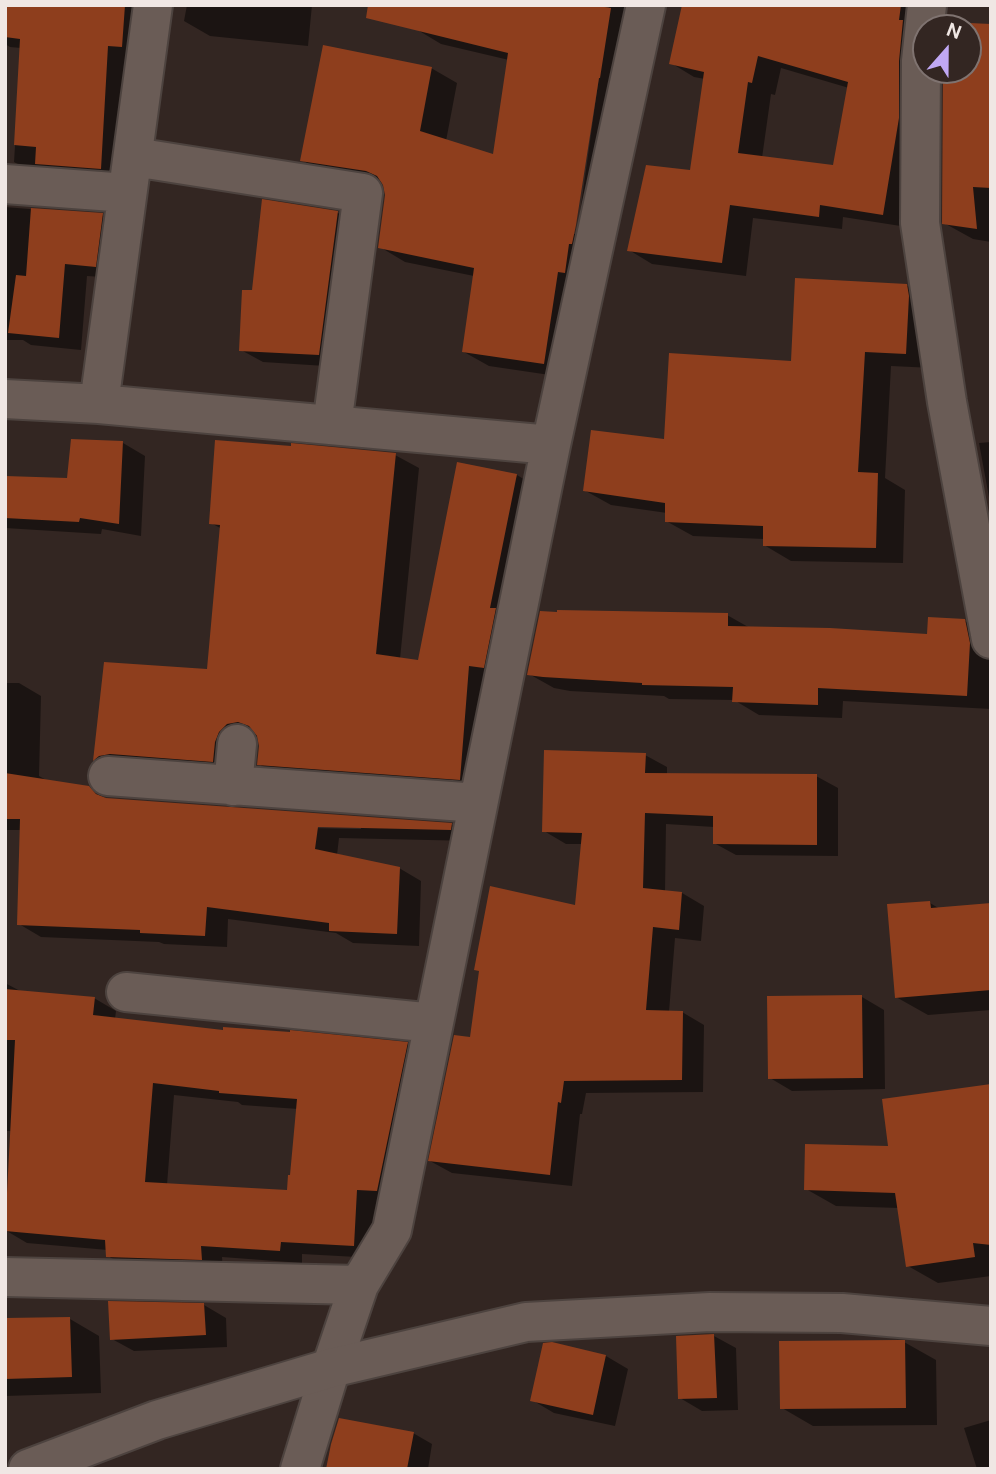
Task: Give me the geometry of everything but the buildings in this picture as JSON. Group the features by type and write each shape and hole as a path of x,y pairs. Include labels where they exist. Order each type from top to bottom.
{"street":[{"path":"99,404 153,5"},
{"path":"300,1469 359,1285 392,1230 551,445 646,5"},
{"path":"927,5 921,61 920,223 947,402 991,639"},
{"path":"5,184 130,175 363,193 332,425"},
{"path":"5,399 99,404 551,445"},
{"path":"233,786 237,744"},
{"path":"108,776 478,803"},
{"path":"126,992 434,1023"},
{"path":"5,1277 359,1285"},
{"path":"28,1469 157,1420 331,1368 526,1321 710,1312 842,1313 991,1326"}]}
